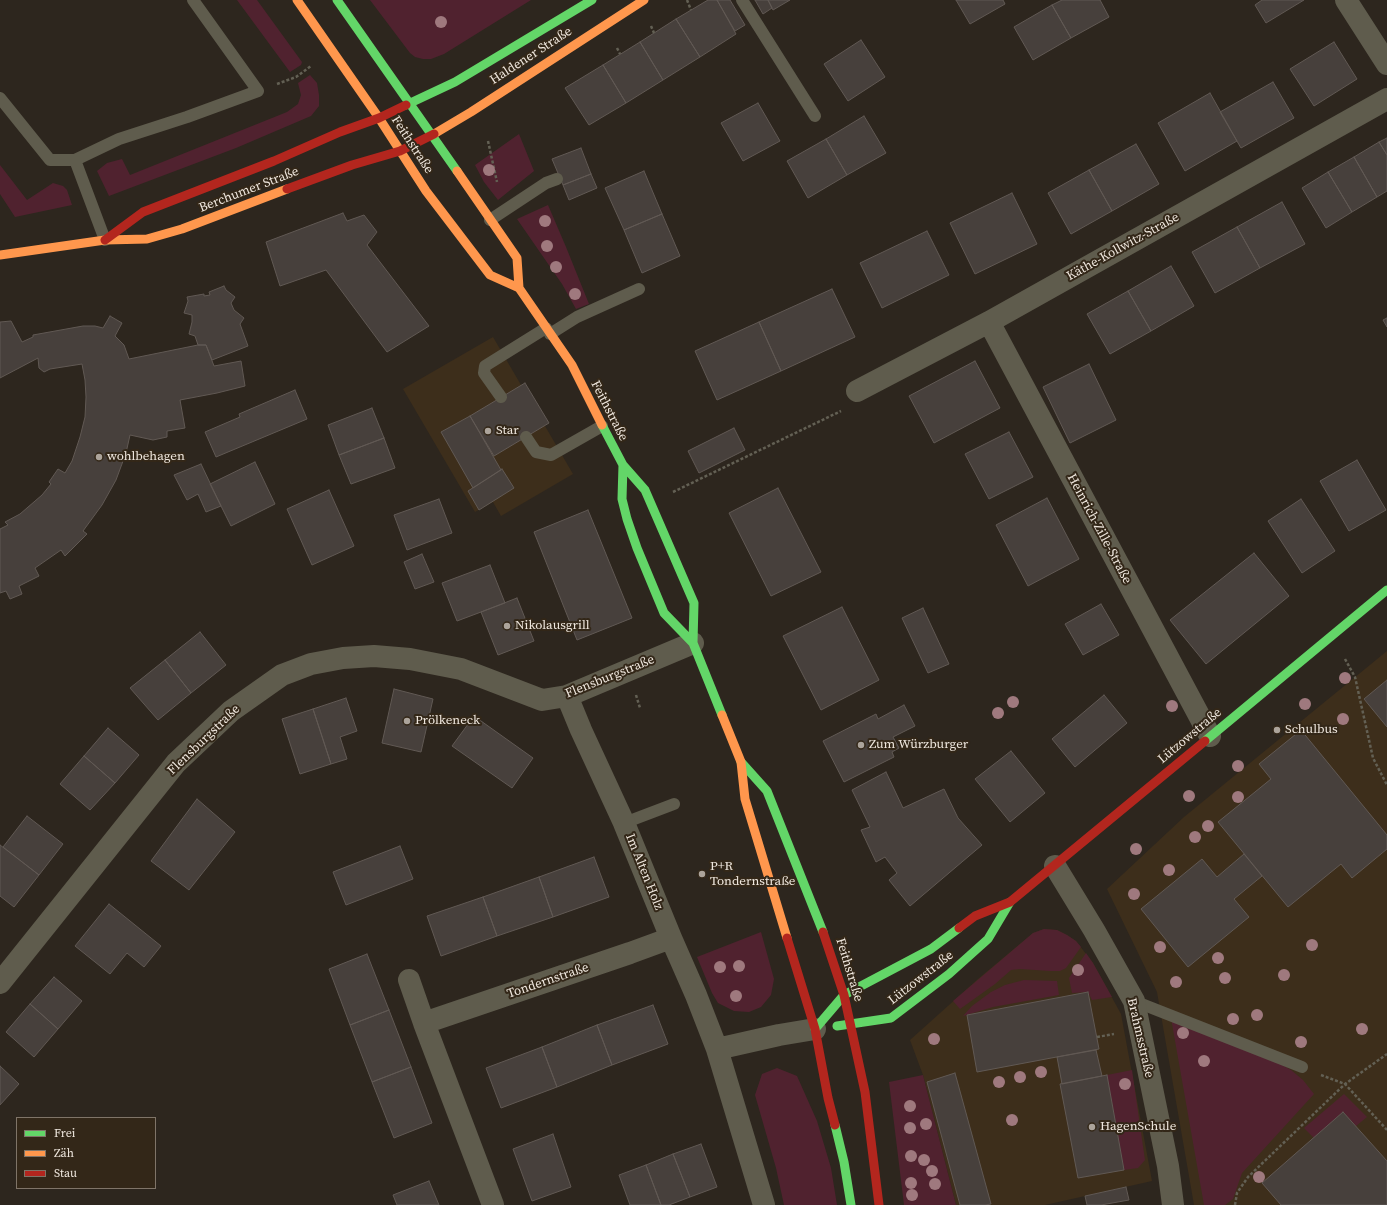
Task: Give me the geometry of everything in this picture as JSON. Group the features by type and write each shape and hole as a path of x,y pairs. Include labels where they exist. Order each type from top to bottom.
{"main road":[{"name":"Feithstraße","path":"297,0 379,118 426,191 490,275 519,288"},
{"name":"Feithstraße","path":"337,0 433,135 517,258 519,288 572,365 623,465 645,490 694,602 693,643"},
{"name":"Haldener Straße","path":"379,118 455,82 592,0"},
{"name":"Haldener Straße","path":"400,151 433,135 471,112 644,0"},
{"name":"Berchumer Straße","path":"105,240 143,212 274,161 340,132 379,118"},
{"name":"Berchumer Straße","path":"0,255 105,240 147,239 182,229 352,165 400,151"},
{"name":"Feithstraße","path":"623,465 622,499 627,519 638,548 664,613 693,643 741,762 745,799 815,1029 828,1098 844,1162 851,1205"},
{"name":"Lützowstraße","path":"815,1029 844,995 931,949 976,916 1010,902 1387,590"},
{"name":"Feithstraße","path":"741,762 767,791 820,922 844,995 852,1025 865,1092 879,1205"},
{"name":"Lützowstraße","path":"815,1029 852,1025 891,1018 949,974 988,939 1010,902"}],"street":[{"path":"1346,0 1387,64"},
{"name":"Käthe-Kollwitz-Straße","path":"857,391 989,322 1387,99"},
{"name":"Heinrich-Zille-Straße","path":"989,322 1210,736"},
{"name":"Flensburgstraße","path":"0,983 176,763 231,711 282,675 311,664 343,658 374,656 410,659 461,669 542,700 567,696 693,643"},
{"name":"Im Alten Holz","path":"567,696 580,730 624,823 717,1049 764,1205"},
{"name":"Brahmsstraße","path":"1055,866 1094,930 1134,1001 1168,1166 1173,1205"},
{"name":"Tondernstraße","path":"424,1023 671,938"},
{"path":"409,980 493,1205"},
{"path":"717,1049 815,1029"}],"lane":[{"path":"0,98 50,160 76,160 118,139 187,117 258,91 193,0"},
{"path":"742,0 815,116"},
{"path":"76,160 105,240"},
{"path":"490,220 546,183 557,179"},
{"path":"501,397 484,373 485,366 548,331 640,289"},
{"path":"526,437 536,452 551,455 602,426"},
{"path":"624,823 674,804"},
{"path":"1134,1001 1302,1067"}],"path":[{"path":"687,0 692,10"},
{"path":"296,77 312,65"},
{"path":"488,142 498,187 508,208"},
{"path":"671,494 861,401 857,391"},
{"path":"1333,636 1355,677 1373,758 1387,785"},
{"path":"1236,1205 1237,1193 1248,1177 1345,1084 1387,1054"},
{"path":"1316,1073 1345,1084 1387,1130"}],"shaded area":[{"path":"237,0 257,0 302,62 301,65 290,72"},
{"path":"370,0 531,0 444,54 431,59 423,59 415,57 410,53"},
{"path":"310,75 317,83 319,95 319,106 311,116 236,148 109,196 97,171 107,163 122,159 130,175 287,112 298,104 301,95 298,83"},
{"path":"519,134 534,171 498,200 484,182 475,165"},
{"path":"0,165 27,200 53,183 63,186 67,190 72,205 15,217 0,194"},
{"path":"548,205 589,304 576,309 562,284 517,219"},
{"name":"Star","path":"493,337 573,474 501,516 493,502 475,512 403,389"},
{"path":"1387,651 1387,1205 1194,1205 1157,992 1107,889 1184,817"},
{"name":"HagenSchule","path":"1044,929 1057,930 1076,941 1093,963 1121,1014 1152,1181 1045,1205 956,1205 923,1075 910,1040 978,979 1033,933"},
{"path":"1044,929 1057,930 1076,941 1081,947 1066,968 1060,971 1011,970 995,984 960,1009 953,1001 1033,933"},
{"path":"761,932 774,979 771,995 761,1007 749,1012 734,1011 718,1003 712,993 697,957"},
{"path":"1086,953 1112,997 1092,1000 1088,992 1072,993 1069,978"},
{"path":"1024,980 1057,981 1059,995 993,1007 963,1016 972,1006 991,992 1005,985"},
{"path":"1171,1018 1267,1056 1291,1070 1303,1080 1314,1094 1242,1173 1233,1199 1225,1205 1204,1205"},
{"path":"777,1068 797,1076 817,1121 831,1168 837,1205 784,1205 776,1168 755,1095 762,1074"},
{"path":"1132,1070 1145,1160 1138,1168 1124,1170 1107,1075"},
{"path":"923,1075 956,1205 904,1205 889,1082"},
{"path":"1344,1094 1367,1117 1356,1126 1343,1112 1314,1138 1304,1128"}],"building":[{"path":"708,0 717,0 736,34 700,57 676,19"},
{"path":"717,0 730,0 745,25 735,31"},
{"path":"755,0 768,0 772,8 763,14"},
{"path":"768,0 790,0 773,10"},
{"path":"956,0 1003,0 1005,4 970,24"},
{"path":"1062,0 1100,0 1109,17 1071,38 1052,5"},
{"path":"1262,0 1304,0 1266,23 1255,5"},
{"path":"1052,5 1071,38 1033,60 1014,27"},
{"path":"676,19 700,57 663,80 640,42"},
{"path":"861,40 885,77 848,101 824,64"},
{"path":"640,42 663,80 626,103 603,65"},
{"path":"1334,42 1357,79 1314,106 1290,69"},
{"path":"603,65 626,103 589,125 565,88"},
{"path":"1273,82 1294,118 1241,148 1220,112"},
{"path":"1210,93 1237,141 1185,171 1158,123"},
{"path":"758,103 780,141 743,161 721,123"},
{"path":"864,116 886,153 847,175 826,139"},
{"path":"1387,138 1387,155 1379,142"},
{"path":"826,139 847,175 808,198 787,161"},
{"path":"1379,142 1387,155 1387,191 1377,197 1354,157"},
{"path":"1136,144 1159,184 1112,211 1089,170"},
{"path":"581,148 591,174 563,185 552,159"},
{"path":"1354,157 1377,197 1352,212 1328,172"},
{"path":"1089,170 1112,211 1071,234 1048,193"},
{"path":"644,171 662,214 624,230 605,188"},
{"path":"1328,172 1352,212 1326,228 1302,188"},
{"path":"591,174 597,188 569,200 563,185"},
{"path":"1012,193 1037,244 975,274 950,223"},
{"path":"1282,202 1305,244 1260,268 1237,227"},
{"path":"343,213 347,221 364,215 377,232 367,245 429,326 387,352 326,270 280,286 266,242"},
{"path":"662,214 680,256 642,273 624,230"},
{"path":"1237,227 1260,268 1215,293 1192,252"},
{"path":"927,231 949,275 882,308 860,263"},
{"path":"1171,266 1194,306 1151,331 1128,291"},
{"path":"224,286 226,290 235,297 231,303 234,310 244,318 240,324 248,346 212,360 206,345 198,345 195,336 189,334 192,315 184,313 188,301 187,297 204,294 204,296 210,295 209,292"},
{"path":"832,289 855,337 781,371 759,322"},
{"path":"1128,291 1151,331 1110,354 1087,314"},
{"name":"wohlbehagen","path":"110,316 122,323 115,336 124,345 129,359 198,345 206,345 214,366 241,361 245,386 180,400 185,428 167,431 167,437 153,440 130,435 126,453 116,480 102,505 83,531 87,534 65,556 61,550 35,568 39,576 19,586 22,594 10,599 6,591 0,593 0,529 8,525 5,522 20,514 42,495 51,484 49,482 58,469 65,473 72,461 80,437 85,417 86,397 82,364 50,369 44,372 39,368 38,358 0,378 0,322 11,321 22,342 33,337 33,335 83,326 103,328"},
{"path":"1387,318 1387,327 1383,320"},
{"path":"759,322 781,371 717,400 695,351"},
{"path":"975,361 1000,408 934,443 909,396"},
{"path":"1089,364 1116,420 1070,443 1043,387"},
{"path":"525,383 549,423 494,456 470,416"},
{"path":"295,390 307,419 216,457 205,432 240,417 239,414"},
{"path":"372,408 384,438 339,455 328,425"},
{"path":"470,416 501,470 473,488 441,432"},
{"path":"734,428 745,450 699,473 688,451"},
{"path":"1009,432 1033,477 989,499 965,454"},
{"path":"384,438 395,468 351,484 339,455"},
{"path":"1357,460 1386,510 1349,531 1320,481"},
{"path":"255,462 275,504 231,526 210,484"},
{"path":"201,464 221,506 206,512 198,494 187,500 174,475"},
{"path":"502,469 514,488 479,510 468,491"},
{"path":"778,488 821,572 771,596 729,513"},
{"path":"329,490 354,546 312,565 287,509"},
{"path":"1047,498 1079,559 1028,586 996,525"},
{"path":"439,499 452,533 407,550 394,515"},
{"path":"1301,499 1335,551 1302,573 1268,521"},
{"path":"588,510 632,618 577,640 534,532"},
{"path":"1254,553 1289,596 1206,664 1170,620"},
{"path":"422,554 434,582 415,589 404,562"},
{"path":"490,565 505,603 457,621 442,583"},
{"name":"Nikolausgrill","path":"517,598 534,641 498,655 481,612"},
{"path":"1101,604 1119,635 1083,655 1065,624"},
{"path":"842,607 879,680 821,710 783,636"},
{"path":"923,608 949,664 928,673 902,618"},
{"path":"200,632 226,665 191,693 165,660"},
{"path":"165,660 191,693 158,720 130,688"},
{"path":"1387,680 1387,727 1364,699"},
{"name":"Prölkeneck","path":"394,689 433,699 421,752 382,743"},
{"path":"1104,695 1127,723 1075,767 1052,739"},
{"path":"346,698 357,731 340,737 347,759 331,764 313,709"},
{"name":"Zum Würzburger","path":"904,705 915,726 893,737 899,748 892,752 894,757 844,782 823,741 876,714 878,719"},
{"path":"313,709 331,764 300,774 282,719"},
{"path":"474,716 533,758 512,788 452,746"},
{"path":"108,728 139,755 115,783 84,756"},
{"path":"1301,730 1387,835 1387,849 1352,878 1341,864 1288,907 1218,822 1271,779 1259,764"},
{"path":"1011,751 1045,793 1010,822 975,779"},
{"path":"84,756 115,783 90,810 60,784"},
{"path":"886,772 903,808 944,789 958,818 982,845 910,906 889,880 897,873 885,857 876,862 861,830 870,827 852,790"},
{"path":"197,799 235,832 189,890 151,861"},
{"path":"27,816 63,844 39,875 3,847"},
{"path":"0,845 39,875 14,907 0,896"},
{"path":"400,846 413,879 346,905 333,872"},
{"path":"1244,854 1262,876 1234,899 1249,917 1188,967 1141,909 1202,859 1217,877"},
{"path":"594,857 609,897 553,917 539,877"},
{"path":"539,877 553,917 497,936 483,897"},
{"path":"483,897 497,936 441,956 427,916"},
{"path":"109,904 161,946 144,967 127,953 110,974 75,946"},
{"path":"367,954 389,1010 350,1025 329,969"},
{"path":"54,977 82,1001 58,1029 30,1004"},
{"path":"1088,992 1099,1049 977,1072 967,1015"},
{"path":"30,1004 58,1029 34,1057 6,1032"},
{"path":"653,1005 668,1044 612,1065 597,1025"},
{"path":"389,1010 411,1067 372,1082 350,1025"},
{"path":"597,1025 612,1065 557,1087 542,1047"},
{"path":"542,1047 557,1087 501,1108 486,1068"},
{"path":"1096,1050 1102,1076 1062,1084 1057,1057"},
{"path":"0,1066 19,1084 0,1105"},
{"path":"411,1067 432,1123 394,1138 372,1082"},
{"path":"955,1073 991,1204 960,1205 927,1082"},
{"name":"HagenSchule","path":"1107,1075 1124,1170 1078,1178 1060,1084"},
{"path":"1343,1112 1387,1161 1387,1205 1281,1205 1262,1183"},
{"path":"553,1134 571,1187 532,1201 513,1149"},
{"path":"701,1144 717,1187 690,1197 673,1154"},
{"path":"673,1154 690,1197 669,1205 661,1205 646,1165"},
{"path":"646,1165 661,1205 630,1205 619,1175"},
{"path":"429,1181 439,1205 397,1205 393,1195"},
{"path":"1126,1187 1129,1200 1101,1205 1087,1205 1085,1196"}],"traffic: fast":[{"path":"337,0 457,171"},
{"path":"406,105 455,82 592,0"},
{"path":"602,425 623,465 645,490 694,603 693,643"},
{"path":"623,465 622,499 637,548 664,613 693,643 722,715"},
{"path":"1205,741 1387,590"},
{"path":"741,762 767,791 823,932"},
{"path":"837,1026 891,1018 949,974 988,939 1010,902"},
{"path":"815,1029 844,995 931,949 959,928"},
{"path":"835,1125 844,1162 851,1205"}],"traffic: slow":[{"path":"297,0 379,118 426,191 490,275 519,288"},
{"path":"434,134 471,112 644,0"},
{"path":"457,171 517,258 519,288 572,365 602,425"},
{"path":"0,255 105,240 147,239 182,229 287,189"},
{"path":"722,715 741,762 745,799 787,938"}],"traffic: jam":[{"path":"105,240 143,212 274,161 340,132 379,118 406,105"},
{"path":"287,189 352,165 400,151 434,134"},
{"path":"959,928 975,916 1010,902 1205,741"},
{"path":"823,932 844,995 865,1092 879,1205"},
{"path":"787,938 815,1029 828,1098 835,1125"}],"place":[{"name":"Star","path":"488,431"},
{"name":"wohlbehagen","path":"99,457"},
{"name":"Nikolausgrill","path":"507,626"},
{"name":"Prölkeneck","path":"407,721"},
{"name":"Schulbus","path":"1277,730"},
{"name":"Zum Würzburger","path":"861,745"},
{"name":"P+R Tondernstraße","path":"702,874"},
{"name":"HagenSchule","path":"1092,1127"}]}
